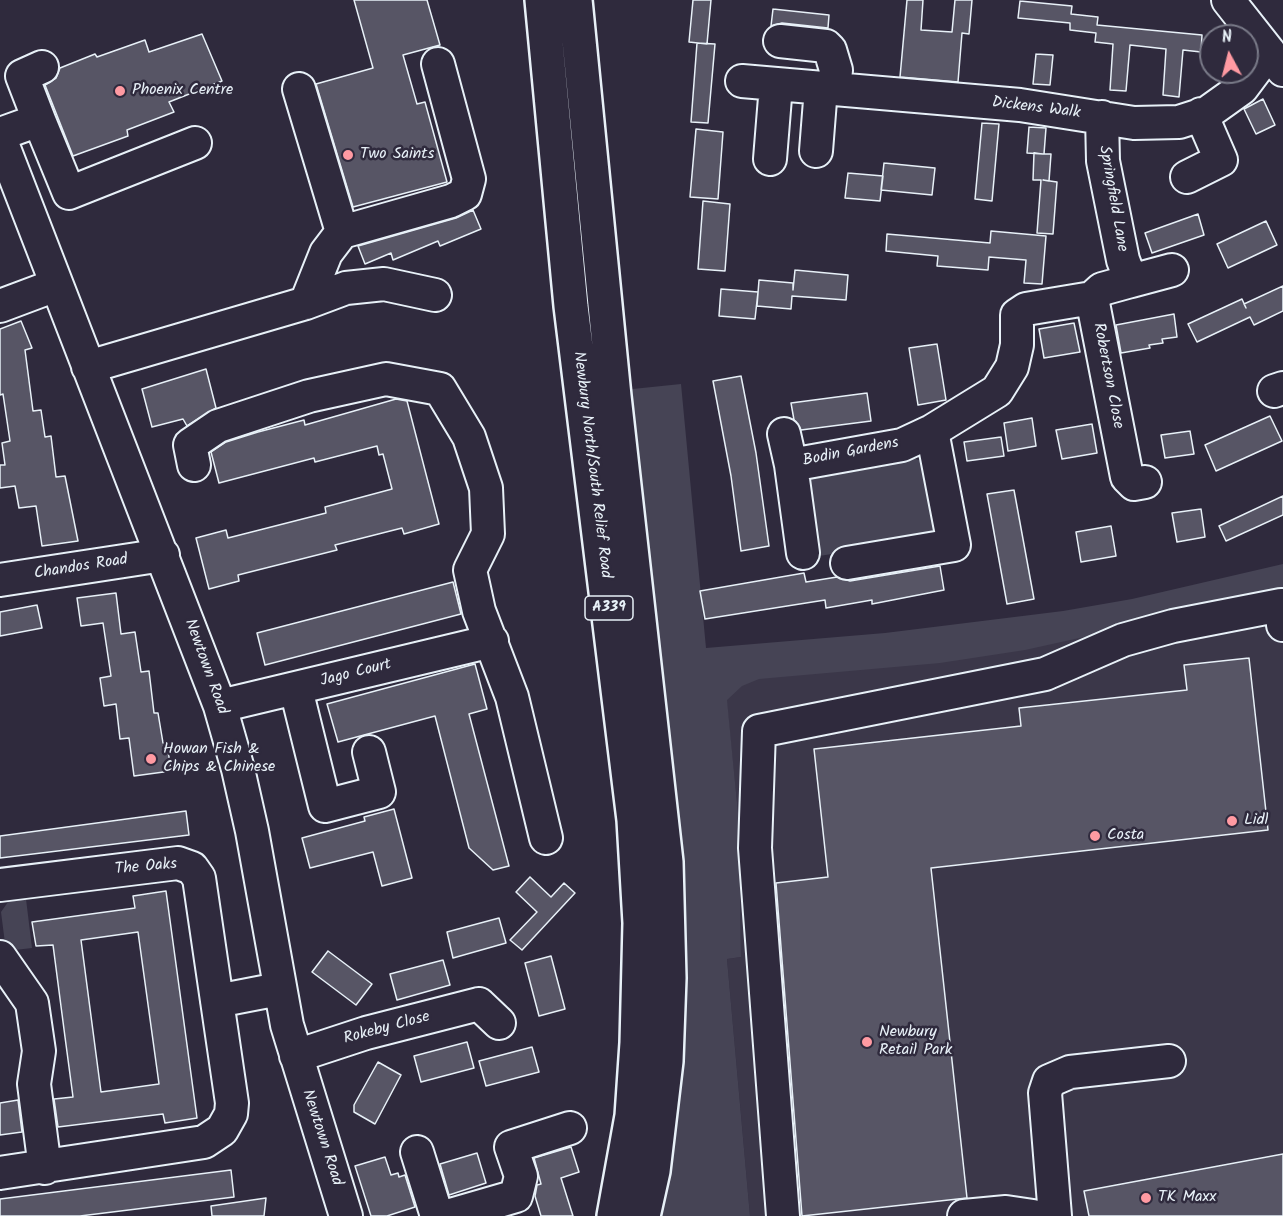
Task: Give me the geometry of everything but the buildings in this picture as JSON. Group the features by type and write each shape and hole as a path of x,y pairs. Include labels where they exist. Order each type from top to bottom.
{"highway":[{"name":"Newbury North/South Relief Road","path":"542,0 571,306 634,820 639,923 637,1043 632,1116 614,1216"},
{"name":"Newbury North/South Relief Road","path":"575,0 614,396 667,872 669,978 666,1061 653,1171 643,1216"}],"street":[{"path":"1228,0 1276,61"},
{"path":"780,41 826,46 830,50 836,70 828,88 816,151"},
{"name":"Dickens Walk","path":"742,81 1020,105 1134,123 1179,122 1201,114 1242,88 1276,61"},
{"path":"306,303 326,253 342,232 451,201 465,194 469,179 438,64"},
{"path":"42,67 22,76 69,193 195,143"},
{"path":"770,159 776,85"},
{"path":"299,89 342,232"},
{"path":"1187,177 1221,160 1201,114"},
{"name":"Springfield Lane","path":"1102,117 1103,161 1123,260 1131,281"},
{"path":"0,136 39,120"},
{"name":"Newtown Road","path":"0,136 220,706 238,769 252,831 279,989 296,1056 346,1216"},
{"path":"1092,298 1102,290 1172,270"},
{"path":"88,367 306,303 346,288 384,284 435,295"},
{"path":"0,306 56,285"},
{"name":"Bodin Gardens","path":"791,465 902,445 932,431 997,391 1012,367 1017,345 1017,315 1026,309 1092,298"},
{"name":"Robertson Close","path":"1092,298 1122,454 1130,482 1145,482"},
{"path":"194,465 190,445 218,426 309,396 386,379 440,389 469,437 486,488 488,534 470,570 479,611 512,697 546,838"},
{"path":"847,563 954,545 932,431"},
{"name":"Bodin Gardens","path":"784,434 791,465 803,553"},
{"name":"Chandos Road","path":"0,580 163,555"},
{"path":"783,1216 754,848 759,731 1045,674 1123,640 1173,626 1281,605 1283,625"},
{"name":"Jago Court","path":"220,706 492,641"},
{"path":"296,689 325,806 379,792 369,753"},
{"name":"The Oaks","path":"0,885 184,864 192,868 199,878 232,1103 227,1122 214,1137 194,1144 0,1173"},
{"path":"0,957 32,1003 39,1051 34,1084 45,1167"},
{"path":"217,1001 279,989"},
{"name":"Rokeby Close","path":"296,1056 366,1033 488,1003"},
{"path":"1054,1216 1045,1093 1049,1081 1070,1072 1169,1061"},
{"path":"447,1216 520,1206 522,1176 512,1147 570,1128"},
{"path":"417,1152 437,1216"},
{"path":"964,1216 1006,1212 1033,1216"}],"shaded area":[{"path":"681,384 706,648 885,633 1063,611 1132,599 1283,564 1283,593 1025,650 940,663 759,679 742,686 727,700 739,823 741,957 727,959 750,1216 656,1216 623,390"},
{"path":"904,454 921,461 930,475 940,537 819,556 812,546 807,472"},
{"name":"Newbury Retail Park","path":"1283,577 1283,1216 750,1216 727,959 741,957 739,823 723,665"},
{"path":"26,899 32,948 6,951 1,912 8,902"}],"place":[{"name":"Phoenix Centre","path":"120,91"},
{"name":"Two Saints","path":"348,155"},
{"name":"Howan Fish & Chips & Chinese","path":"151,759"},
{"name":"Lidl","path":"1232,821"},
{"name":"Costa","path":"1095,836"},
{"name":"Newbury Retail Park","path":"867,1042"},
{"name":"TK Maxx","path":"1146,1198"}]}
